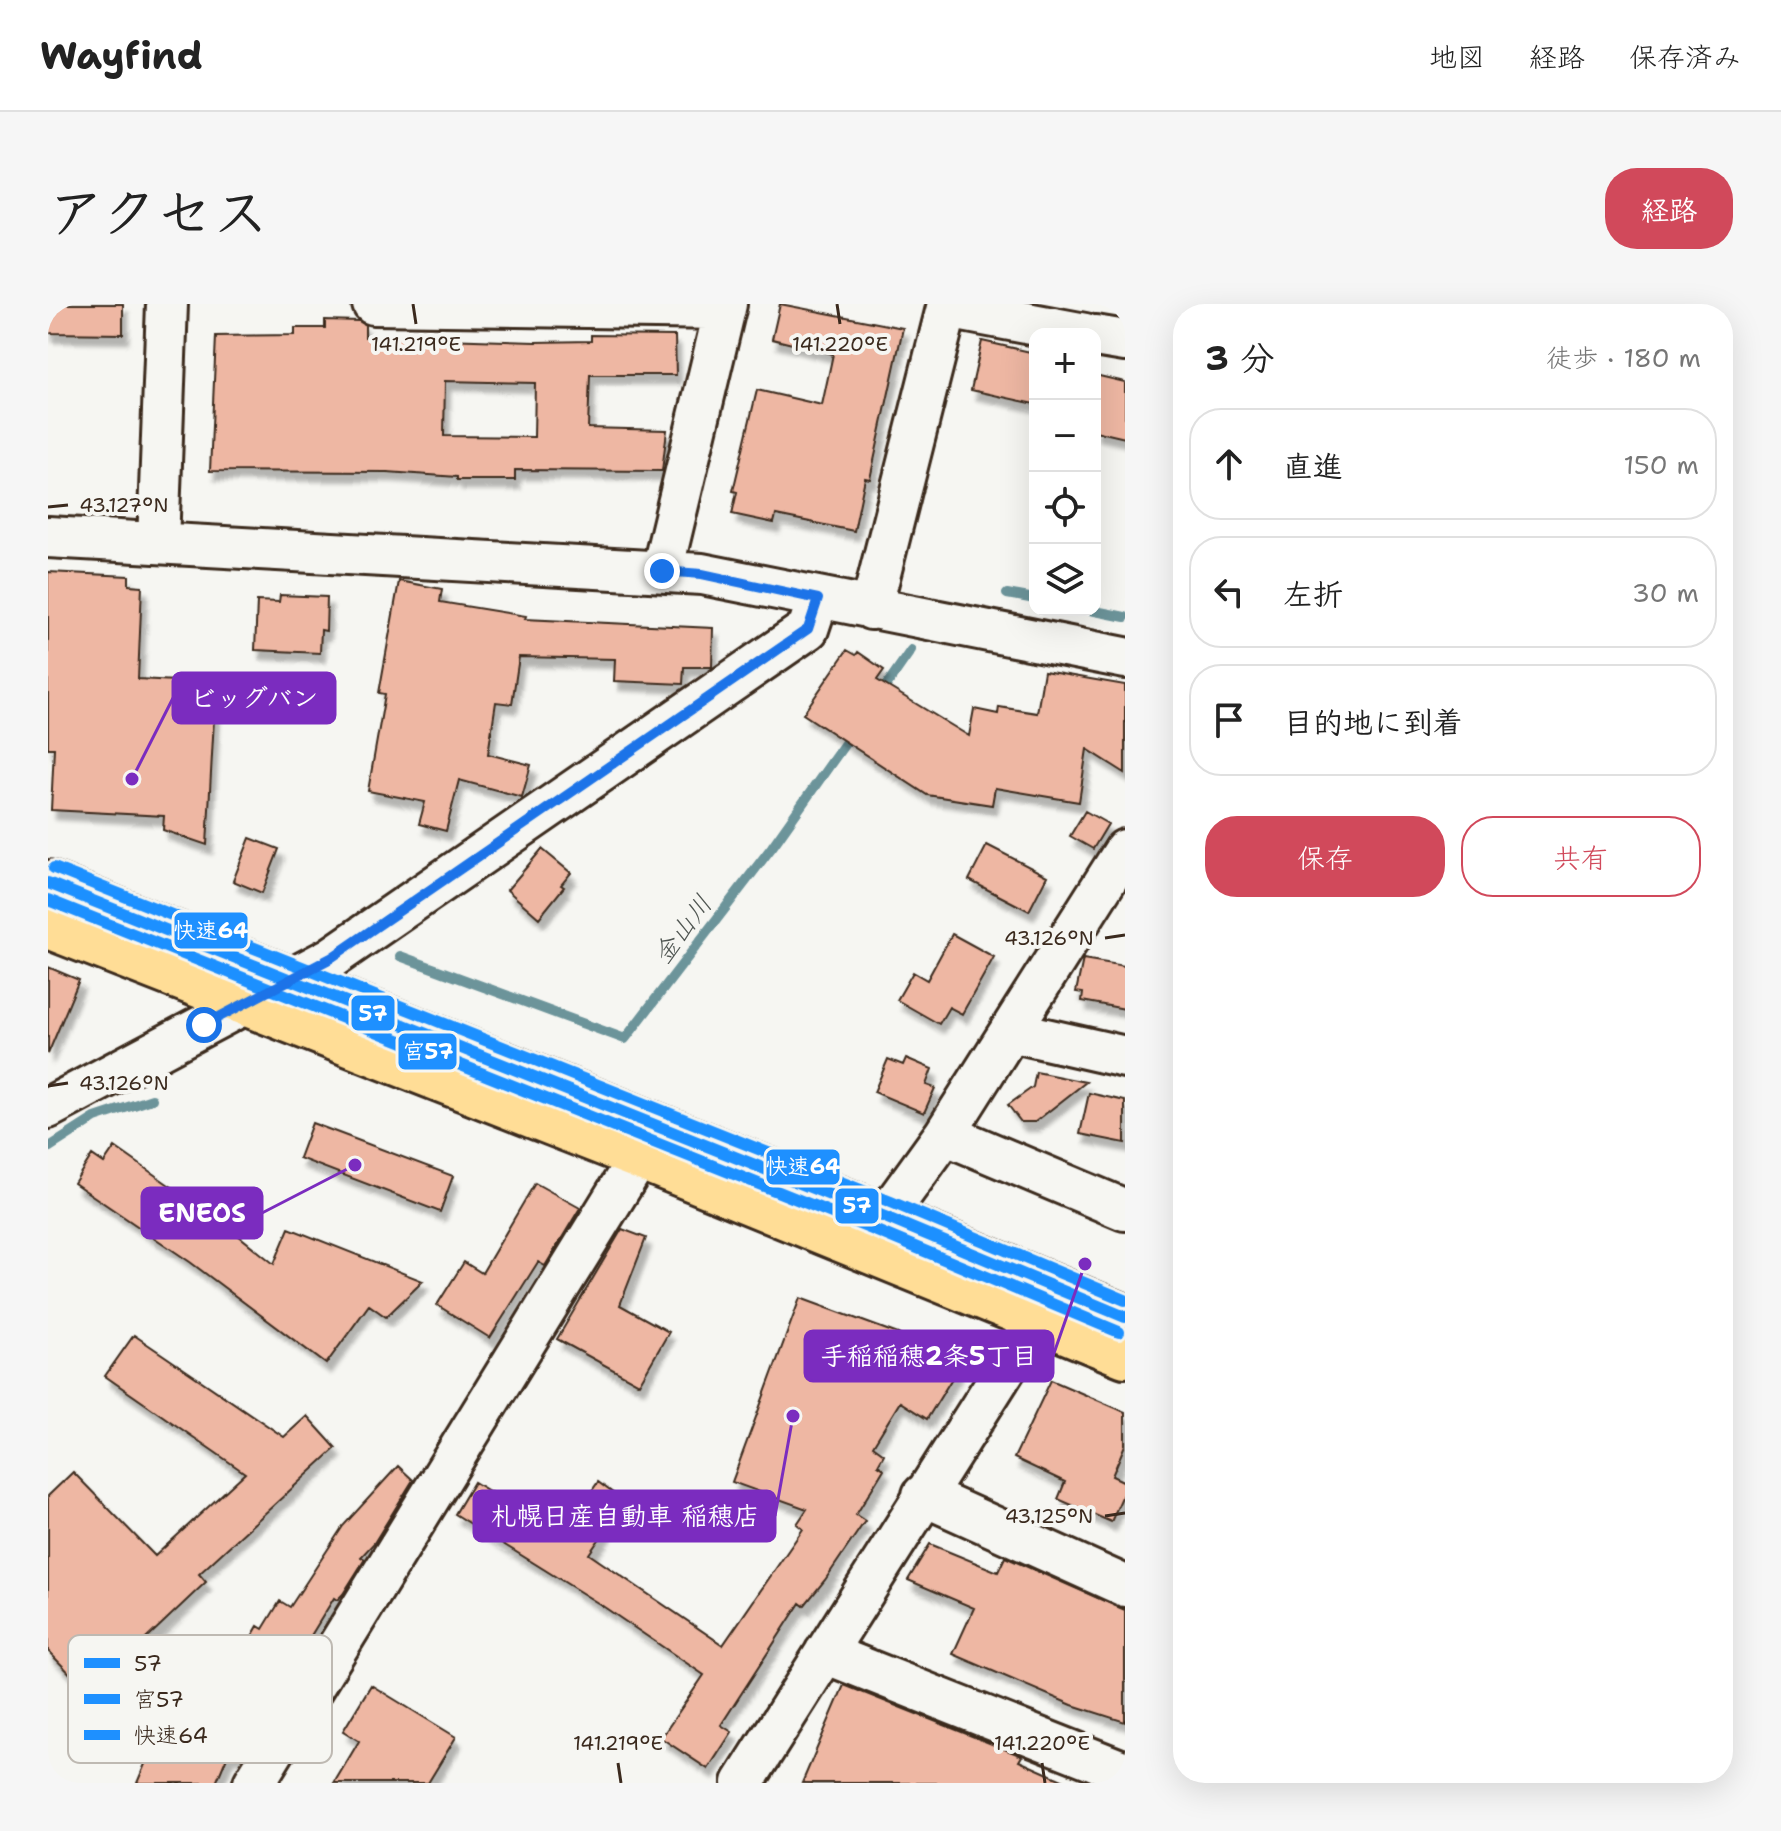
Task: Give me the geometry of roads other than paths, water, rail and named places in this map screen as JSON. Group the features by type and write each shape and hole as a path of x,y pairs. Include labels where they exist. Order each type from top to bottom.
{"highway":[{"path":"48,883 885,1217 1125,1317"},
{"path":"48,926 639,1157 1125,1355"}],"street":[{"path":"158,543 167,304"},
{"path":"373,304 725,307 662,571"},
{"path":"871,609 947,306 1055,328"},
{"path":"1101,337 1125,341"},
{"path":"48,537 702,574 1125,658"},
{"path":"48,1108 331,958 808,629 818,599"},
{"path":"885,1217 945,1134 1124,855"},
{"path":"1010,1031 1125,1057"},
{"path":"945,1134 1125,1210"},
{"path":"332,1656 639,1157"},
{"path":"743,1783 1036,1320"},
{"path":"923,1495 1125,1586"},
{"path":"825,1653 1125,1772"},
{"path":"254,1783 266,1763"}],"waterway":[{"name":"金山川","path":"1007,594 1029,598"},
{"name":"金山川","path":"1101,612 1125,617"},
{"name":"金山川","path":"879,696 911,650"},
{"name":"金山川","path":"400,956 625,1039 772,847 853,732"},
{"name":"金山川","path":"48,1148 95,1118 152,1099"}],"place":[{"name":"ビッグバン","path":"132,779"},
{"name":"ENEOS","path":"355,1165"},
{"name":"手稲稲穂2条5丁目","path":"1085,1264"},
{"name":"札幌日産自動車 稲穂店","path":"793,1416"}]}
